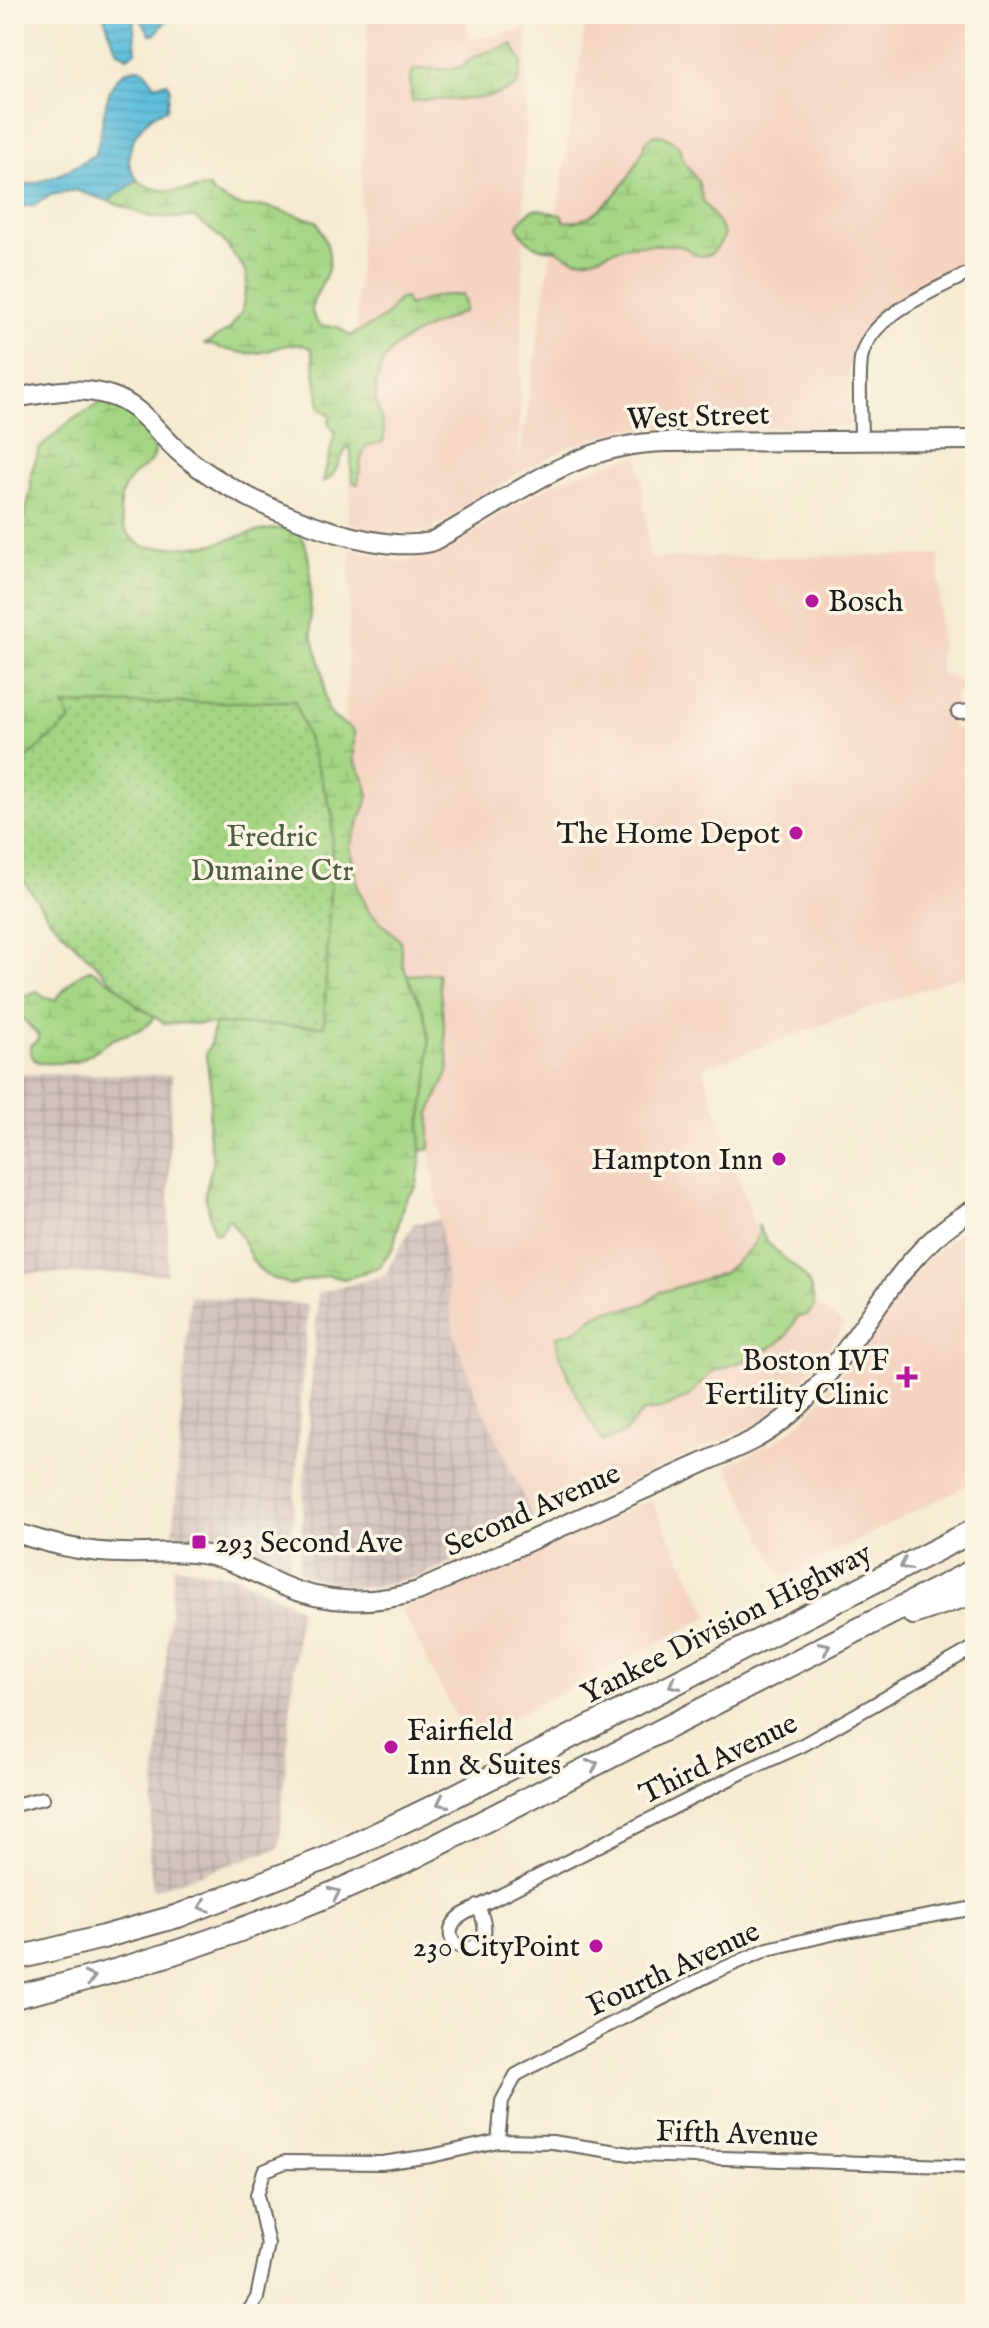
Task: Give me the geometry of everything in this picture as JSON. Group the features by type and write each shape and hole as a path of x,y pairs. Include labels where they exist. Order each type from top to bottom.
{"highway":[{"name":"Yankee Division Highway","path":"14,1959 178,1916 327,1858 975,1530"},
{"path":"14,1997 144,1963 328,1896 432,1848 975,1570"},
{"path":"866,1626 975,1592"}],"street":[{"path":"861,440 862,357 875,329 902,309 975,270"},
{"name":"West Street","path":"14,398 75,390 113,396 142,414 177,450 214,477 281,511 352,538 396,546 431,542 568,462 629,445 656,442 975,440"},
{"path":"958,712 975,711"},
{"name":"Second Avenue","path":"14,1532 60,1546 98,1552 183,1552 218,1557 298,1592 331,1599 382,1600 418,1591 769,1432 795,1412 816,1389 921,1249 948,1225 975,1209"},
{"name":"Third Avenue","path":"478,1906 743,1772 801,1746 975,1647"},
{"path":"14,1805 43,1798"},
{"name":"Fourth Avenue","path":"498,2141 502,2101 516,2075 713,1973 775,1947 975,1908"},
{"name":"Fifth Avenue","path":"247,2314 257,2298 268,2244 257,2195 264,2171 285,2162 382,2163 498,2141 552,2142 637,2155 975,2167"}],"shaded area":[{"path":"368,14 461,14 466,20 470,40 528,28 519,464 587,14 975,14 975,263 880,313 857,341 849,369 849,427 670,427 622,431 571,446 518,473 429,531 383,533 349,523"},
{"path":"639,456 650,558 939,555 940,673 965,684 955,695 953,729 975,729 975,1016 962,975 703,1068 768,1268 845,1325 783,1405 755,1425 536,1523 476,1395 454,1334 430,1149 430,1113 449,1070 438,974 338,979 351,549 404,562 453,547 551,484 608,463"},
{"path":"14,1074 172,1075 167,1274 14,1273"},
{"path":"439,1219 454,1334 476,1395 536,1523 423,1575 380,1586 351,1588 298,1573 318,1293 385,1275 413,1224"},
{"name":"Boston IVF Fertility Clinic","path":"975,1223 975,1481 783,1578 727,1465 778,1440 801,1422 926,1260 956,1234"},
{"path":"190,1296 308,1305 289,1573 230,1544 173,1534"},
{"path":"651,1499 710,1616 468,1740 400,1608 431,1599"},
{"path":"174,1566 239,1577 299,1608 279,1848 153,1890 149,1854"}],"green space":[{"path":"513,44 522,63 517,86 477,99 412,101 410,79 414,69 462,67 475,56"},
{"path":"654,135 664,136 678,145 684,161 698,181 703,201 724,236 713,252 702,256 680,246 637,245 578,259 556,249 538,247 523,236 518,225 533,210 561,215 564,221 576,221 602,207 625,181 645,142"},
{"path":"137,180 162,190 208,187 214,194 233,204 265,206 317,221 329,253 327,273 315,296 312,311 321,326 338,327 350,336 386,316 397,300 405,298 408,306 437,296 462,294 464,311 405,340 383,362 377,378 376,398 384,430 383,442 366,446 358,484 352,478 349,445 332,476 323,482 335,432 328,423 331,416 320,408 312,349 291,344 249,353 205,344 230,329 242,311 247,279 243,267 221,238 195,218 150,217 108,201"},
{"name":"Fredric Dumaine Ctr","path":"107,399 142,426 154,444 155,453 150,462 131,477 121,499 124,526 135,541 147,547 202,545 255,532 287,529 297,530 307,551 311,628 322,670 326,704 332,716 354,732 354,761 365,780 369,796 350,846 358,888 369,911 400,940 403,966 424,1012 429,1037 429,1073 420,1128 421,1155 417,1184 402,1209 393,1248 378,1267 352,1277 343,1279 328,1275 290,1285 262,1272 228,1218 220,1233 213,1230 205,1194 213,1160 208,1130 211,1091 206,1054 216,1012 14,838 14,565 31,489 31,473 40,448 69,422"},
{"name":"Fredric Dumaine Ctr","path":"295,701 333,815 324,1026 164,1023 135,1004 48,917 14,866 14,769 71,720 63,705"},
{"path":"91,969 133,997 137,1007 155,1015 141,1029 112,1040 76,1061 37,1062 30,1045 39,1036 15,1010 14,1000 37,991 55,1000 77,976"},
{"path":"438,973 449,1070 430,1113 430,1149 344,1158 338,979"},
{"path":"758,1225 775,1250 804,1276 814,1307 807,1315 797,1317 787,1335 776,1345 749,1359 713,1371 688,1397 664,1408 642,1413 624,1433 603,1442 567,1373 557,1336 576,1331 608,1310 644,1304 661,1292 724,1273 752,1247 759,1233"}],"water":[{"path":"103,14 172,14 155,34 150,34 139,17 133,17 136,51 127,57 116,49"},
{"path":"143,69 155,85 167,82 170,89 167,109 152,116 135,136 129,162 137,180 108,201 75,190 51,195 35,205 14,207 14,186 57,175 95,154 110,91 124,72"}],"place":[{"name":"Bosch","path":"812,601"},
{"name":"The Home Depot","path":"796,833"},
{"name":"Hampton Inn","path":"779,1159"},
{"name":"Boston IVF Fertility Clinic","path":"907,1377"},
{"name":"293 Second Ave","path":"199,1542"},
{"name":"Fairfield Inn & Suites","path":"391,1747"},
{"name":"230 CityPoint","path":"596,1946"}]}
